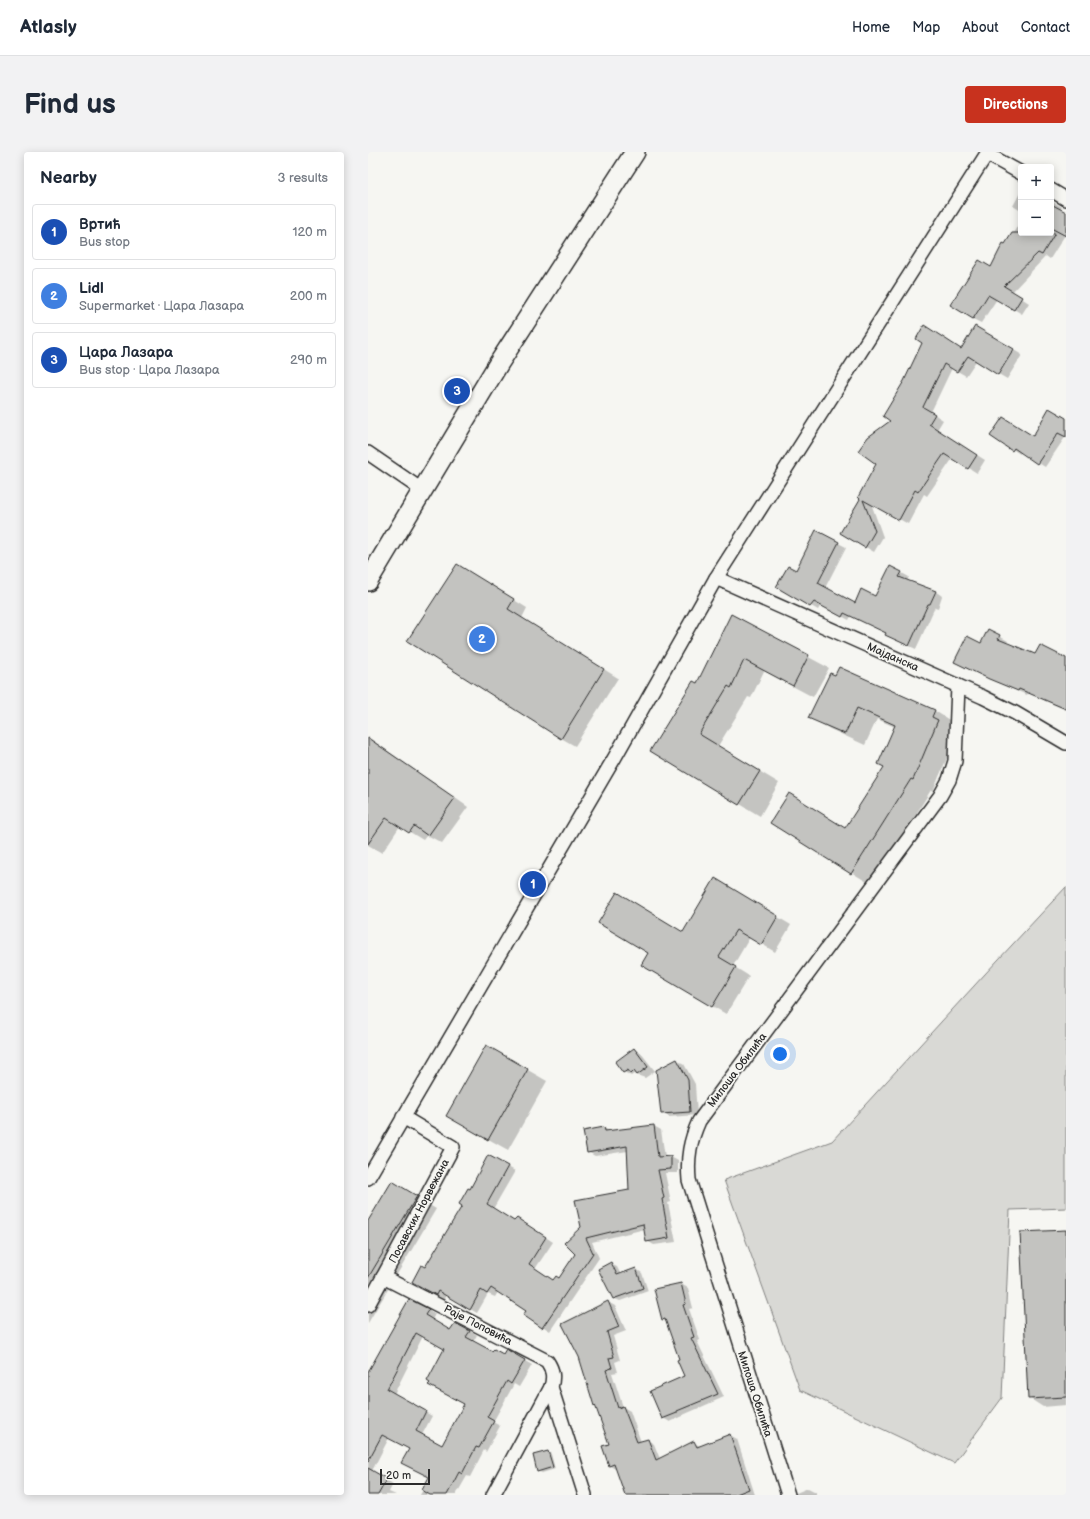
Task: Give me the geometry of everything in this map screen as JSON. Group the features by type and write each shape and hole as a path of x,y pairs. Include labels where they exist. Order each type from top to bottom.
{"main road":[{"path":"368,581 499,363 635,152"}],"street":[{"path":"368,1178 614,757 716,578 988,153 1018,171"},
{"path":"1054,192 1066,199"},
{"path":"368,453 422,490"},
{"name":"Мајданска","path":"716,578 958,686 1015,714 1066,743"},
{"name":"Милоша Обилића","path":"788,1495 689,1180 688,1165 692,1135 699,1121 940,796 949,780 954,762 958,686"},
{"name":"Посавских Норвежана","path":"368,1305 453,1147 403,1117"},
{"name":"Раје Поповића","path":"383,1276 547,1361 553,1372 551,1387 493,1495"},
{"name":"Раје Поповића","path":"551,1387 585,1495"}],"shaded area":[{"path":"1066,887 1066,1208 1010,1210 1002,1398 954,1463 800,1390 724,1180 832,1141"}],"building":[{"path":"1054,206 1066,212 1066,236 1054,230"},
{"path":"1012,233 1018,233 1018,236 1053,236 1042,255 1038,253 1004,286 1022,297 1014,310 988,295 973,319 950,305 979,260 991,267 1003,243 1005,244"},
{"path":"924,325 961,349 975,326 1014,349 998,375 968,356 957,372 944,364 923,407 935,414 929,424 977,455 968,469 944,454 918,492 915,490 899,520 863,500 875,531 865,548 840,533 860,499 858,497 876,464 858,451 868,437 890,421 883,416 904,381 922,343 916,339"},
{"path":"1049,408 1066,418 1066,437 1058,433 1037,464 1014,448 1012,451 990,436 1003,417 1033,436"},
{"path":"816,530 839,542 818,583 855,603 861,589 875,596 890,566 902,572 899,577 936,591 930,604 928,604 909,646 844,613 842,617 814,602 810,607 776,587 788,566 796,570"},
{"path":"457,564 514,599 508,609 604,669 561,739 407,641"},
{"path":"731,614 809,655 793,686 744,660 731,688 728,686 699,734 760,771 739,805 650,751 693,681 697,683"},
{"path":"988,629 1000,635 998,639 1035,654 1040,645 1066,658 1066,709 1019,689 1018,691 989,679 954,662 967,636 981,643"},
{"path":"839,667 935,710 932,717 938,720 913,780 911,779 851,874 770,823 789,793 845,828 884,767 878,764 895,725 857,708 845,734 808,718 830,673 835,675"},
{"path":"368,738 455,798 428,836 414,826 409,833 386,818 368,844"},
{"path":"715,878 778,916 761,945 736,930 719,957 736,967 712,1007 641,965 648,953 598,923 617,892 683,932"},
{"path":"486,1045 528,1069 488,1140 446,1116"},
{"path":"634,1048 648,1067 637,1075 634,1071 631,1074 628,1070 623,1073 615,1062"},
{"path":"677,1059 688,1080 690,1112 661,1114 656,1070"},
{"path":"654,1125 658,1157 671,1156 671,1169 658,1170 664,1198 662,1199 669,1238 646,1242 643,1224 586,1238 593,1253 542,1328 523,1315 526,1311 491,1288 487,1294 481,1290 470,1310 438,1291 436,1295 412,1282 421,1265 425,1267 462,1206 459,1204 468,1188 470,1189 488,1155 508,1166 487,1204 514,1221 517,1218 546,1237 529,1264 553,1280 556,1276 559,1278 575,1254 564,1243 581,1227 575,1200 629,1190 627,1146 587,1153 583,1131 604,1127 605,1131"},
{"path":"392,1181 417,1196 368,1278 368,1221"},
{"path":"1066,1230 1066,1397 1028,1399 1020,1232"},
{"path":"611,1262 617,1275 636,1268 643,1288 613,1299 598,1269"},
{"path":"681,1283 686,1304 683,1305 694,1337 691,1338 718,1394 662,1419 650,1391 684,1376 677,1360 679,1359 665,1319 662,1320 654,1289"},
{"path":"409,1299 429,1309 425,1315 450,1330 455,1323 470,1331 466,1337 492,1351 494,1349 503,1354 506,1349 525,1360 511,1384 507,1381 487,1417 494,1421 479,1448 476,1447 462,1474 459,1472 447,1495 430,1495 422,1490 429,1477 401,1463 409,1449 382,1435 368,1461 368,1372","holes":["416,1333 444,1349 427,1381 430,1383 428,1385 464,1404 442,1445 416,1431 426,1411 387,1389"]},
{"path":"608,1301 619,1327 607,1332 614,1357 609,1358 612,1368 606,1370 618,1408 623,1406 637,1442 648,1439 656,1460 694,1441 697,1447 730,1434 749,1489 734,1495 625,1495 614,1464 609,1466 602,1446 609,1444 595,1405 594,1406 579,1357 562,1324"},
{"path":"548,1451 553,1467 537,1472 533,1455"},
{"path":"368,1468 387,1479 378,1495 368,1495"}],"place":[{"name":"Цара Лазара","path":"457,391"},
{"name":"Lidl","path":"482,639"},
{"name":"Вртић","path":"533,884"}]}
